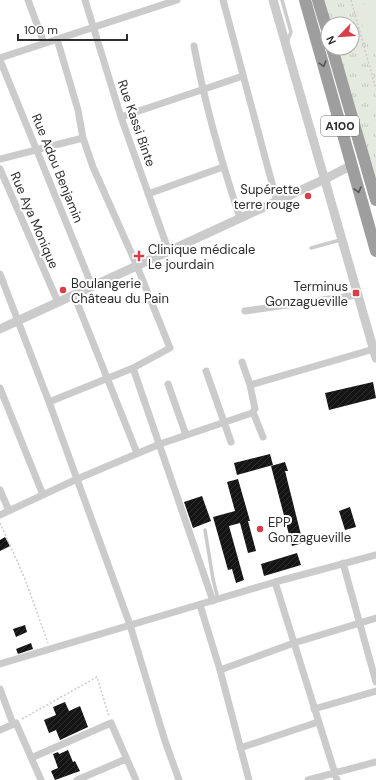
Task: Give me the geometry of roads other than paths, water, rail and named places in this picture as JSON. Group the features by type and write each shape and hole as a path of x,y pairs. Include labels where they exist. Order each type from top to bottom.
{"highway":[{"name":"A100","path":"304,0 376,252"},
{"path":"318,0 323,16"},
{"name":"A100","path":"334,56 376,200"}],"street":[{"path":"28,0 44,43"},
{"name":"Rue Kassi Binte","path":"85,0 121,117 169,252"},
{"path":"0,59 44,43 177,0"},
{"path":"224,0 277,202"},
{"path":"250,385 375,353 273,0"},
{"path":"49,402 107,377 133,368 170,348 137,266 93,167 83,138 78,110 57,39"},
{"path":"194,46 202,90 223,167 240,218"},
{"name":"Rue Adou Benjamin","path":"0,59 92,286"},
{"path":"121,117 243,76"},
{"path":"0,159 83,138"},
{"path":"0,329 277,202 352,165"},
{"path":"148,194 223,167"},
{"name":"Rue Aya Monique","path":"0,169 58,302"},
{"path":"0,274 49,402 130,625 165,741 179,780"},
{"path":"74,295 137,453"},
{"path":"245,311 358,295"},
{"path":"242,362 250,385 255,409 254,412 263,437"},
{"path":"133,368 215,600"},
{"path":"206,370 231,442"},
{"path":"168,384 186,435"},
{"path":"0,388 43,495"},
{"path":"0,515 137,453 254,412"},
{"path":"0,490 9,511"},
{"path":"0,664 275,582 376,555"},
{"path":"343,563 376,682"},
{"path":"275,582 337,780"},
{"path":"200,604 220,670 249,780"},
{"path":"220,670 294,643 376,618"},
{"path":"0,689 14,724 41,780"},
{"path":"314,709 376,691"},
{"path":"240,748 318,722"},
{"path":"31,758 111,723 136,780"},
{"path":"0,730 14,724"},
{"path":"77,780 126,759"},
{"path":"308,780 376,762"}],"lane":[{"path":"282,0 291,32 286,45"},
{"path":"311,248 341,239"},
{"path":"205,530 215,600"}],"place":[{"name":"Supérette terre rouge","path":"308,196"},
{"name":"Clinique médicale Le jourdain","path":"139,256"},
{"name":"Boulangerie Château du Pain","path":"63,290"},
{"name":"Terminus Gonzagueville","path":"356,293"},
{"name":"EPP Gonzagueville","path":"260,529"}]}
